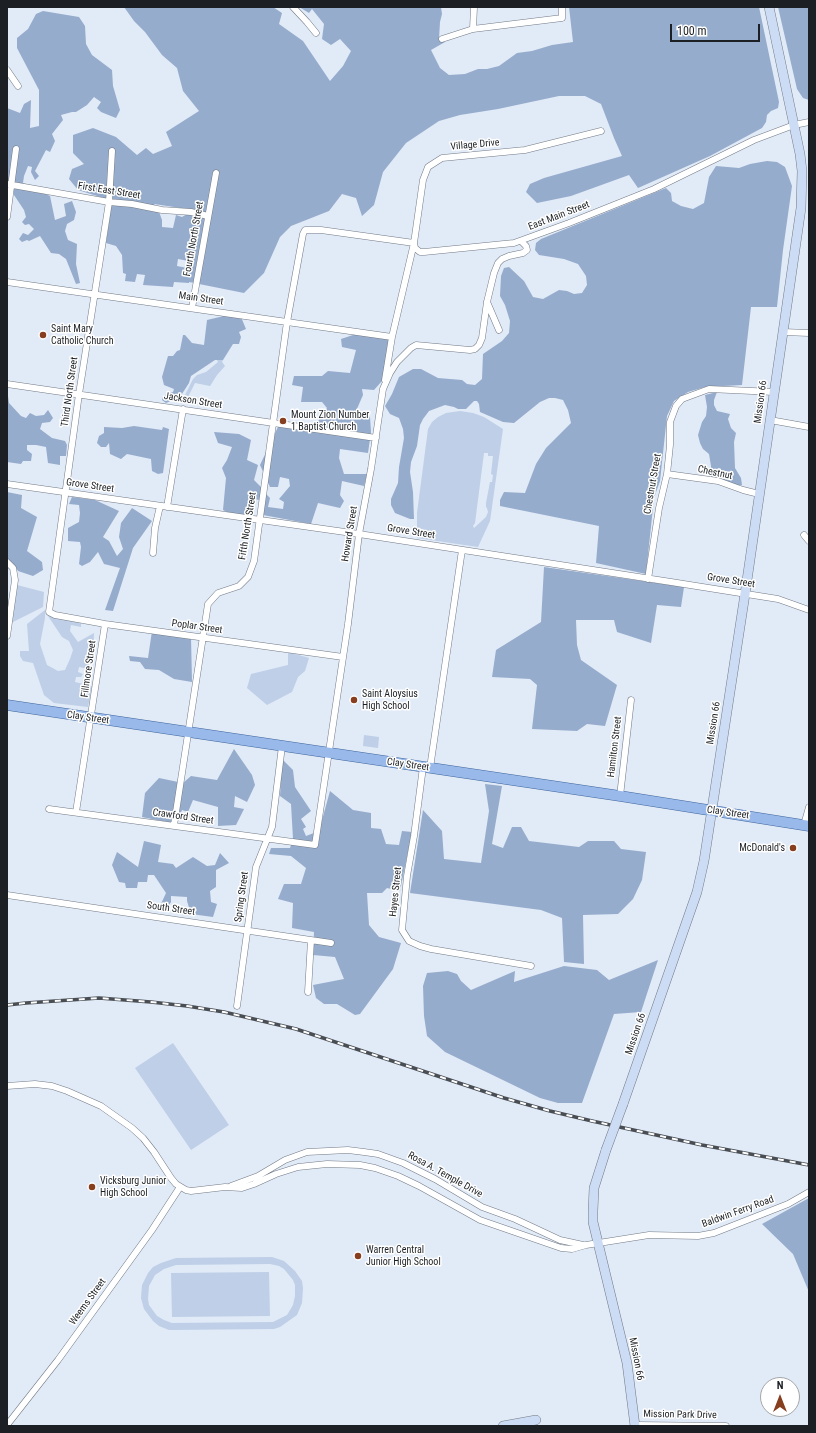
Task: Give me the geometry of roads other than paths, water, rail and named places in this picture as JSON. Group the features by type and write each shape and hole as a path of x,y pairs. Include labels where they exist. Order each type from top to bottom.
{"main road":[{"name":"Clay Street","path":"7,705 807,825"}],"street":[{"path":"293,7 308,22 316,33"},
{"path":"474,7 474,29"},
{"path":"442,39 474,29 562,18 562,7"},
{"name":"Mission 66","path":"635,1425 627,1363 598,1243 594,1222 593,1199 596,1181 606,1150 696,892 704,861 745,594 802,197 802,171 794,125 769,7"},
{"path":"7,70 18,86"},
{"name":"East Main Street","path":"305,230 321,230 414,243 415,248 420,252 514,243 654,189 754,140 794,125 809,122"},
{"name":"Village Drive","path":"414,243 423,180 428,167 438,160 448,157 525,150 601,131"},
{"path":"7,217 10,184 16,149"},
{"name":"Third North Street","path":"49,612 79,394 109,202 112,152"},
{"name":"Fourth North Street","path":"192,308 216,173"},
{"name":"First East Street","path":"10,184 109,202 132,204 162,210 191,212 208,216"},
{"name":"Fifth North Street","path":"174,825 208,604 218,593 239,586 248,577 254,561 287,322 305,230"},
{"name":"Howard Street","path":"315,845 343,657 359,534 383,389 397,362 416,345 470,350 475,349 479,345 482,338 487,302 494,273 498,264 509,256 523,253 526,250 526,246 521,241"},
{"path":"383,389 392,337 414,243"},
{"name":"Main Street","path":"7,282 392,337"},
{"path":"487,302 499,330"},
{"path":"782,332 809,333"},
{"name":"Jackson Street","path":"7,384 376,438"},
{"name":"Chestnut Street","path":"648,579 659,508 667,474 670,445 670,422 676,406 682,399 708,389 774,392"},
{"path":"153,553 155,528 163,506 183,410"},
{"path":"770,420 809,427"},
{"name":"Chestnut","path":"667,474 718,481 759,494"},
{"name":"Grove Street","path":"7,484 359,534 778,599 809,610"},
{"path":"804,535 809,540"},
{"name":"Hayes Street","path":"462,550 427,767 407,876 402,930 409,940 420,946 531,966"},
{"path":"7,562 13,568 15,580 10,596 7,636"},
{"name":"Poplar Street","path":"49,612 55,615 105,624 343,657"},
{"name":"Fillmore Street","path":"76,812 105,624"},
{"name":"Hamilton Street","path":"620,796 631,700"},
{"name":"Spring Street","path":"237,1006 256,867 272,827 282,746"},
{"path":"807,825 809,807"},
{"name":"Crawford Street","path":"49,809 315,845"},
{"name":"South Street","path":"7,895 331,943"},
{"path":"308,992 310,940"},
{"path":"7,1086 17,1084 52,1086 101,1106 132,1128 143,1138 171,1178 180,1187"},
{"name":"Rosa A. Temple Drive","path":"225,1188 258,1176 285,1160 307,1152 348,1150 364,1152 389,1158 419,1170 482,1207 515,1219 560,1240 586,1245"},
{"name":"Rosa A. Temple Drive","path":"180,1187 191,1191 242,1188 298,1167 327,1164 360,1165 375,1168 398,1176 480,1220 561,1248 572,1249 598,1243"},
{"name":"Weems Street","path":"7,1425 58,1360 152,1230 180,1187"},
{"name":"Baldwin Ferry Road","path":"598,1243 649,1235 698,1236 714,1233 788,1204 809,1192"},
{"path":"503,1426 536,1423"},
{"name":"Mission Park Drive","path":"635,1425 726,1426"}],"railway":[{"path":"7,1005 99,998 187,1006 224,1012 296,1029 504,1098 550,1111 702,1145 809,1165"}],"place":[{"name":"Saint Mary Catholic Church","path":"43,335"},
{"name":"Mount Zion Number 1 Baptist Church","path":"283,421"},
{"name":"Saint Aloysius High School","path":"354,700"},
{"name":"McDonald's","path":"793,848"},
{"name":"Vicksburg Junior High School","path":"92,1187"},
{"name":"Warren Central Junior High School","path":"358,1256"}]}
